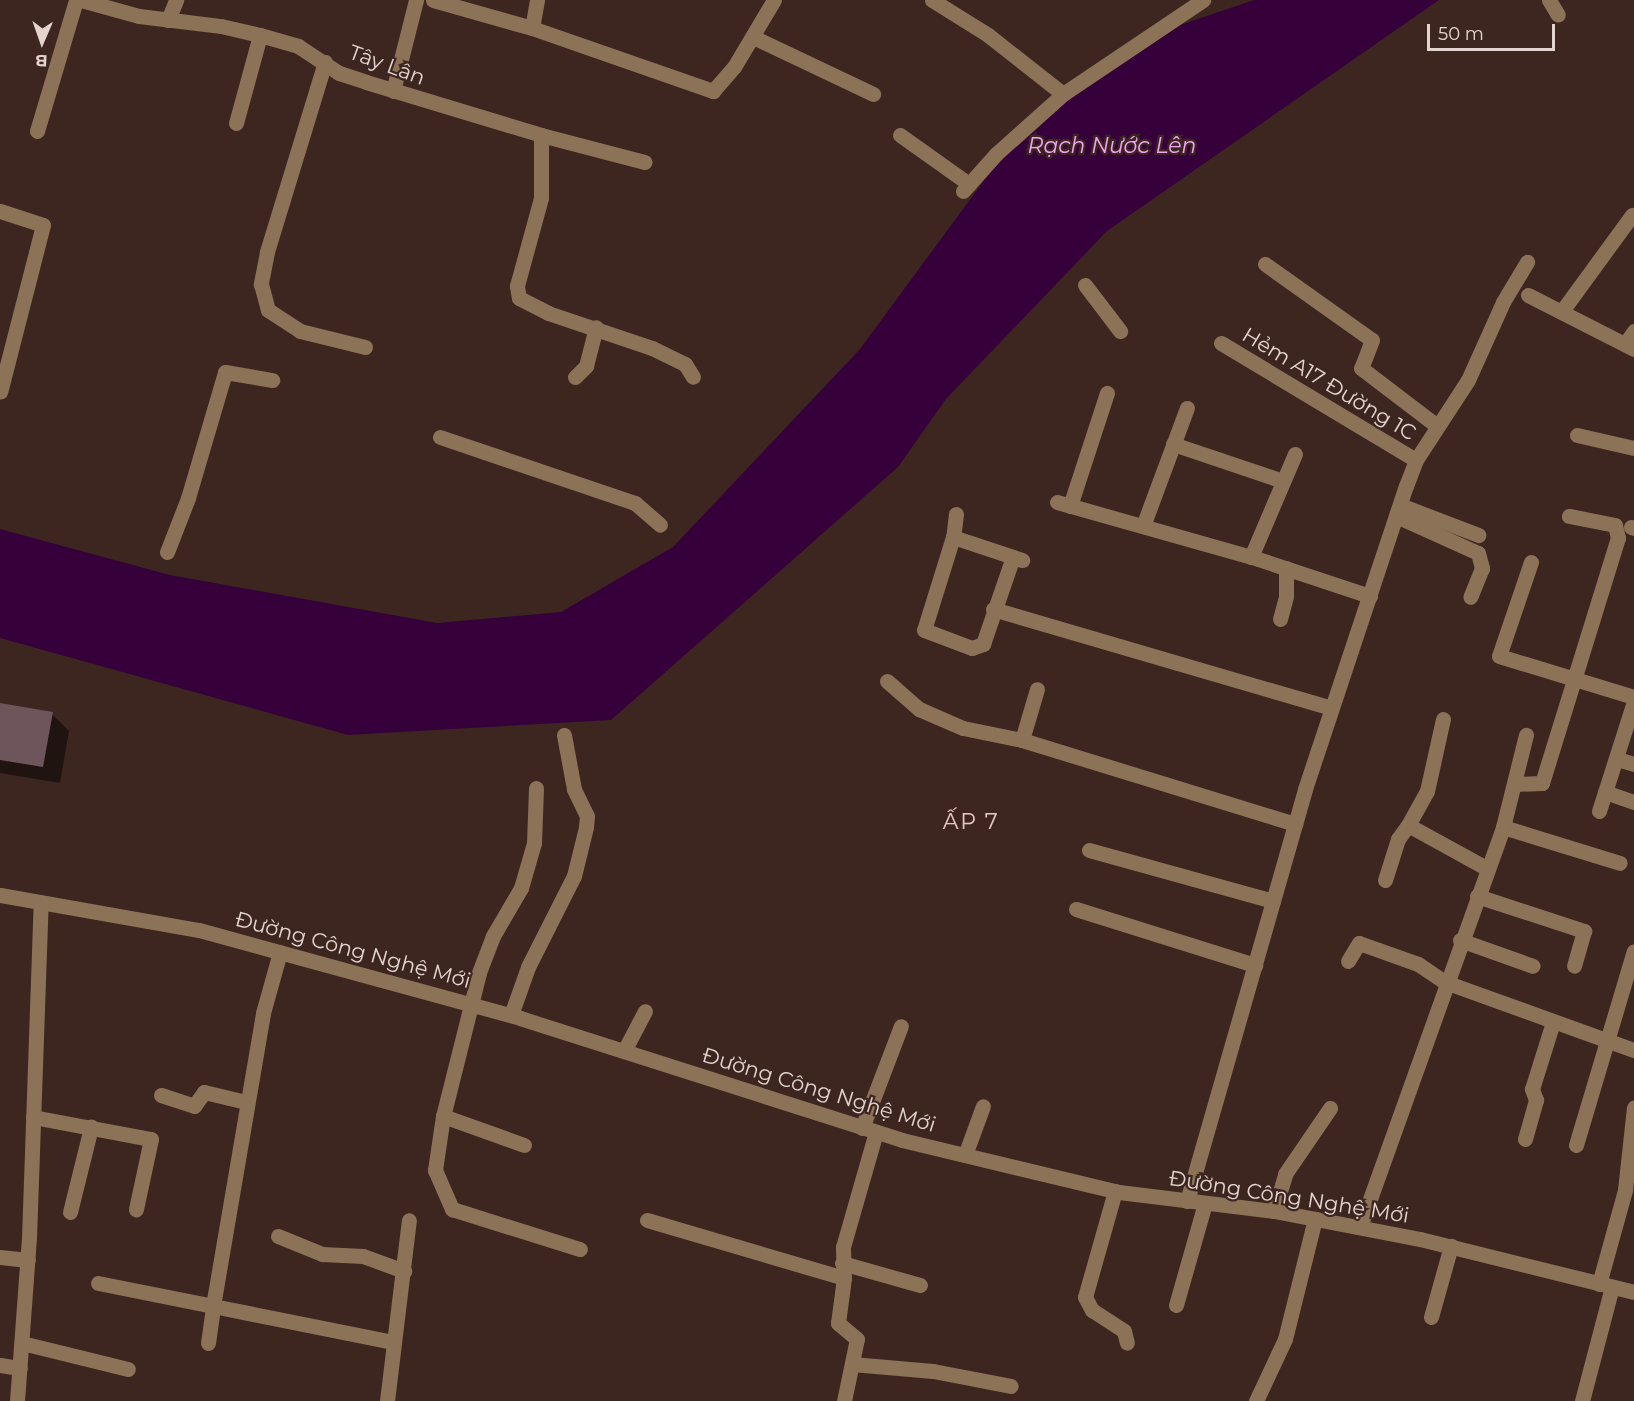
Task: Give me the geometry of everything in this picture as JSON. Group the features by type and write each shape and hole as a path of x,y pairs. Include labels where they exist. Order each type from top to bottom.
{"street":[{"path":"37,131 76,0"},
{"name":"Tây Lân","path":"83,0 168,20 260,35 298,46 339,73 393,91 541,135 645,162"},
{"path":"168,20 176,0"},
{"path":"393,91 416,0"},
{"path":"433,0 532,28 713,91 753,37 774,0"},
{"path":"532,28 537,0"},
{"path":"932,0 988,35 1064,94"},
{"path":"900,135 966,188 996,154 1064,94 1203,0"},
{"path":"236,123 260,35"},
{"path":"753,37 873,94"},
{"path":"325,62 267,252 261,284 268,310 300,331 365,347"},
{"path":"541,135 541,198 517,286 519,298 548,313 596,327 685,364 693,377"},
{"path":"0,212 43,225 0,392"},
{"path":"1562,311 1632,215"},
{"path":"1187,1201 1295,824 1331,708 1416,460 1468,380 1499,311 1527,262"},
{"path":"1265,264 1372,339 1361,368 1437,426"},
{"path":"1085,285 1120,331"},
{"path":"1528,295 1629,346 1634,331"},
{"path":"575,376 586,366 596,327"},
{"name":"Hẻm A17 Đường 1C","path":"1221,343 1416,460"},
{"path":"167,552 188,498 225,372 272,380"},
{"path":"1107,393 1063,504 1251,557 1370,596"},
{"path":"1143,526 1187,408"},
{"path":"1577,435 1634,448"},
{"path":"440,437 634,503 660,525"},
{"path":"1173,444 1283,482"},
{"path":"1251,557 1295,454"},
{"path":"1398,510 1478,535"},
{"path":"1398,510 1478,554 1482,567 1470,597"},
{"path":"953,537 1017,559 993,609 983,644 972,648 924,630 953,537 956,514"},
{"path":"1514,784 1542,783 1618,531 1615,525 1569,516"},
{"path":"1531,562 1499,656 1634,699 1599,811"},
{"path":"1280,619 1286,596 1287,568"},
{"path":"993,609 1331,708"},
{"path":"888,681 928,713 963,728 1022,740 1295,824"},
{"path":"1022,740 1037,689"},
{"path":"1385,880 1398,839 1427,791 1443,719"},
{"path":"511,1015 528,967 574,876 586,827 587,816 574,789 564,735"},
{"path":"1360,1227 1460,940 1503,827 1526,735"},
{"path":"1617,759 1634,764"},
{"path":"536,788 534,843 521,888 492,936 443,1116 435,1170 452,1209 580,1249"},
{"path":"1605,792 1634,802"},
{"path":"1408,825 1488,869"},
{"path":"1503,827 1620,863"},
{"path":"1089,850 1273,901"},
{"name":"Đường Công Nghệ Mới","path":"0,895 199,930 511,1015 869,1130 964,1155 1115,1191 1274,1211 1360,1227 1451,1246 1634,1292"},
{"path":"1477,896 1584,931 1574,966"},
{"path":"17,1401 28,1260 41,902"},
{"path":"1077,909 1255,965"},
{"path":"1460,940 1533,966"},
{"path":"1348,961 1359,943 1418,964 1445,982 1634,1050"},
{"path":"1576,1145 1634,951"},
{"path":"208,1343 246,1102 263,1013 280,952"},
{"path":"624,1051 645,1011"},
{"path":"1525,1139 1536,1100 1532,1089 1553,1022"},
{"path":"844,1401 857,1339 838,1323 843,1246 869,1130 901,1026"},
{"path":"161,1095 194,1106 204,1092 246,1102"},
{"path":"964,1155 983,1106"},
{"path":"1582,1401 1625,1190 1634,1107"},
{"path":"1274,1211 1285,1174 1330,1108"},
{"path":"443,1116 524,1145"},
{"path":"33,1117 151,1139 136,1209"},
{"path":"70,1212 91,1127"},
{"path":"1115,1191 1085,1298 1092,1310 1124,1330 1127,1343"},
{"path":"1176,1305 1205,1203"},
{"path":"1256,1401 1285,1339 1315,1219"},
{"path":"387,1401 409,1220"},
{"path":"647,1220 843,1270 920,1285"},
{"path":"278,1236 322,1254 363,1256 404,1271"},
{"path":"1431,1317 1451,1246"},
{"path":"0,1257 28,1260"},
{"path":"98,1283 393,1342"},
{"path":"22,1343 128,1369"},
{"path":"852,1364 933,1371 1011,1386"},
{"path":"0,1365 20,1368"}],"water":[{"name":"Rạch Nước Lên","path":"1254,0 1439,0 1107,231 946,399 898,467 611,720 348,735 0,638 0,529 170,575 437,623 561,612 673,547 860,349 1005,152 1072,93 1180,25"}],"building":[{"path":"0,703 53,712 43,767 0,760"}],"district":[{"name":"ẤP 7","path":"971,822"}]}
